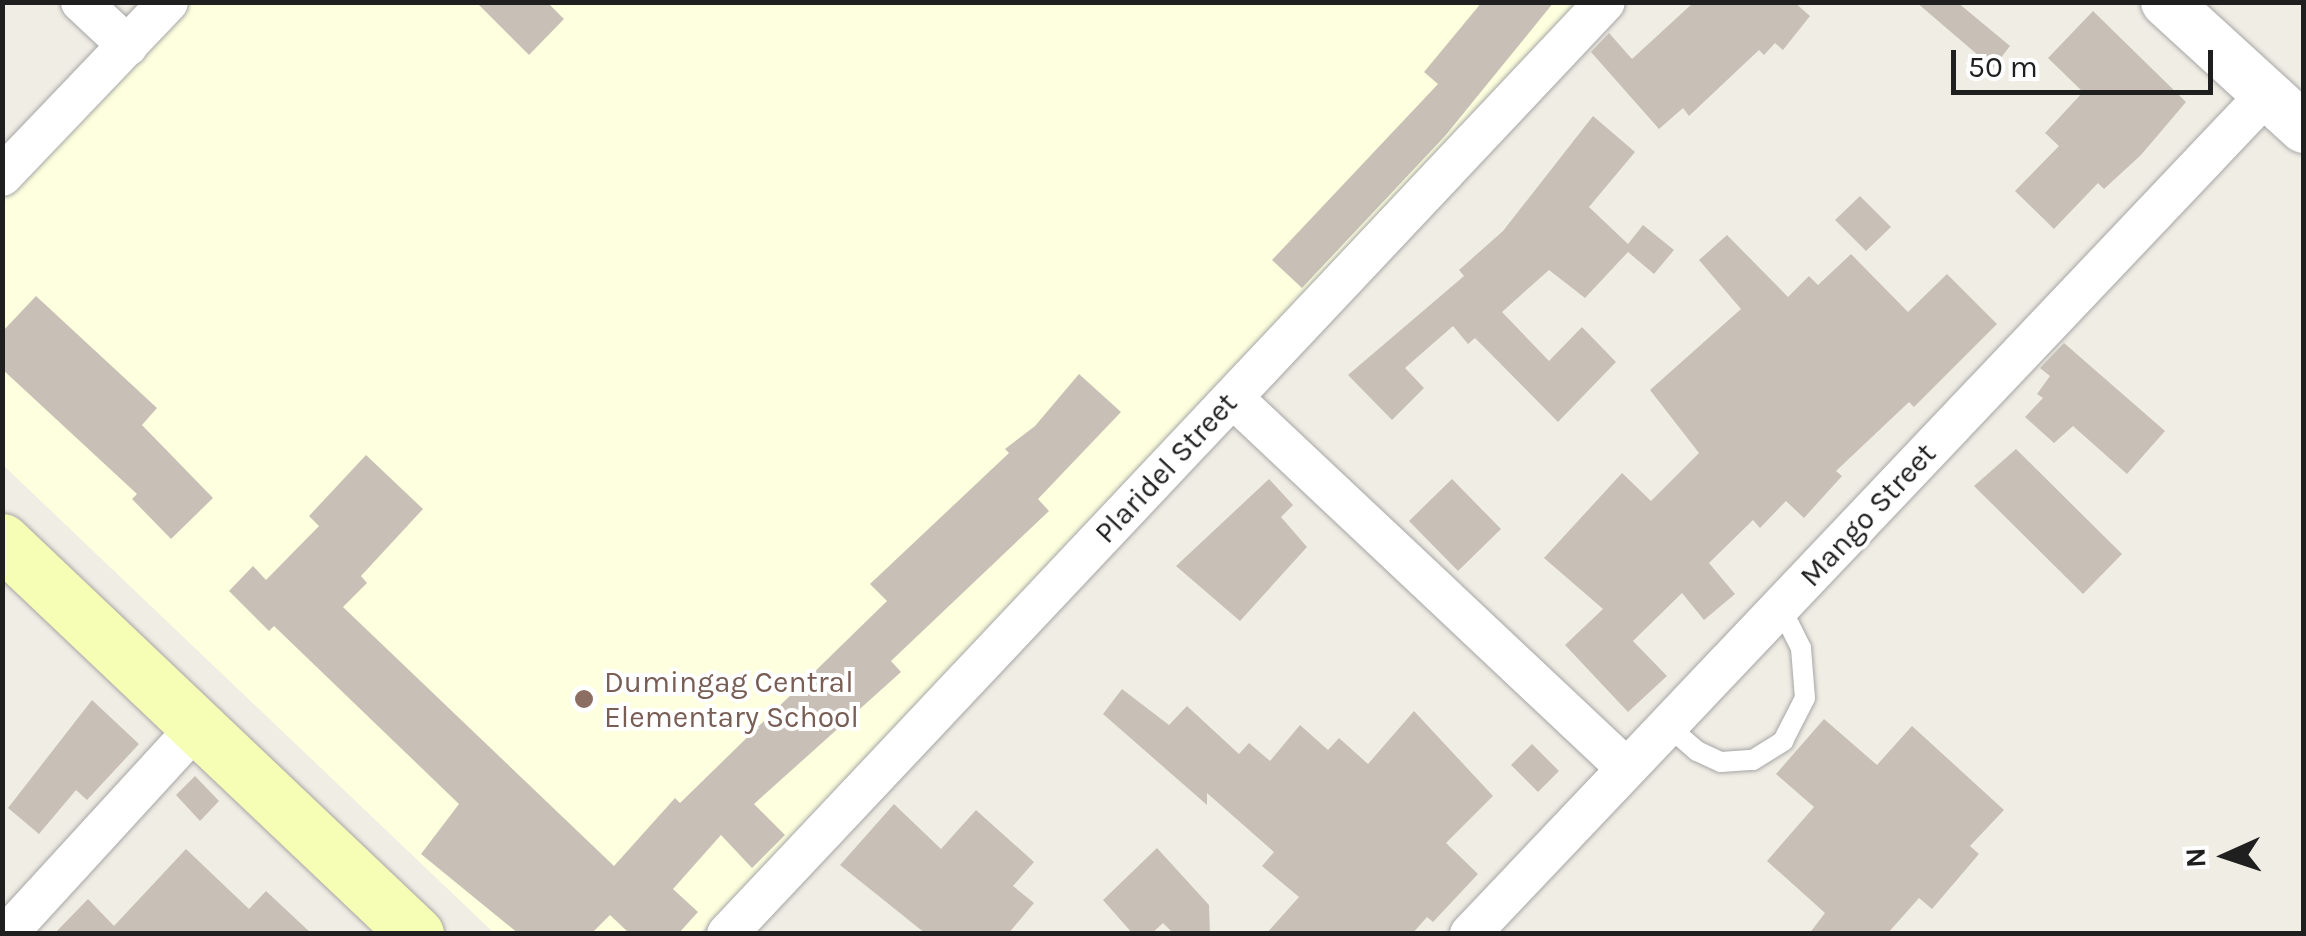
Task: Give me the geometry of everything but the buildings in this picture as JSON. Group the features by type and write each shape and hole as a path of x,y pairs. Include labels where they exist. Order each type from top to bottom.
{"main road":[{"path":"2,541 416,934"}],"street":[{"path":"81,2 128,46"},
{"path":"2,176 168,2"},
{"name":"Plaridel Street","path":"726,934 1606,2"},
{"path":"2166,2 2304,128"},
{"name":"Mango Street","path":"1470,934 2265,96"},
{"path":"1232,398 1626,768"},
{"path":"8,934 196,728"}],"lane":[{"path":"1667,724 1697,751 1722,762 1752,760 1784,741 1805,698 1801,648 1781,608"}],"shaded area":[{"name":"Dumingag Central Elementary School","path":"179,3 1576,3 700,933 494,933 3,465 2,192"}],"place":[{"name":"Dumingag Central Elementary School","path":"584,699"}]}
